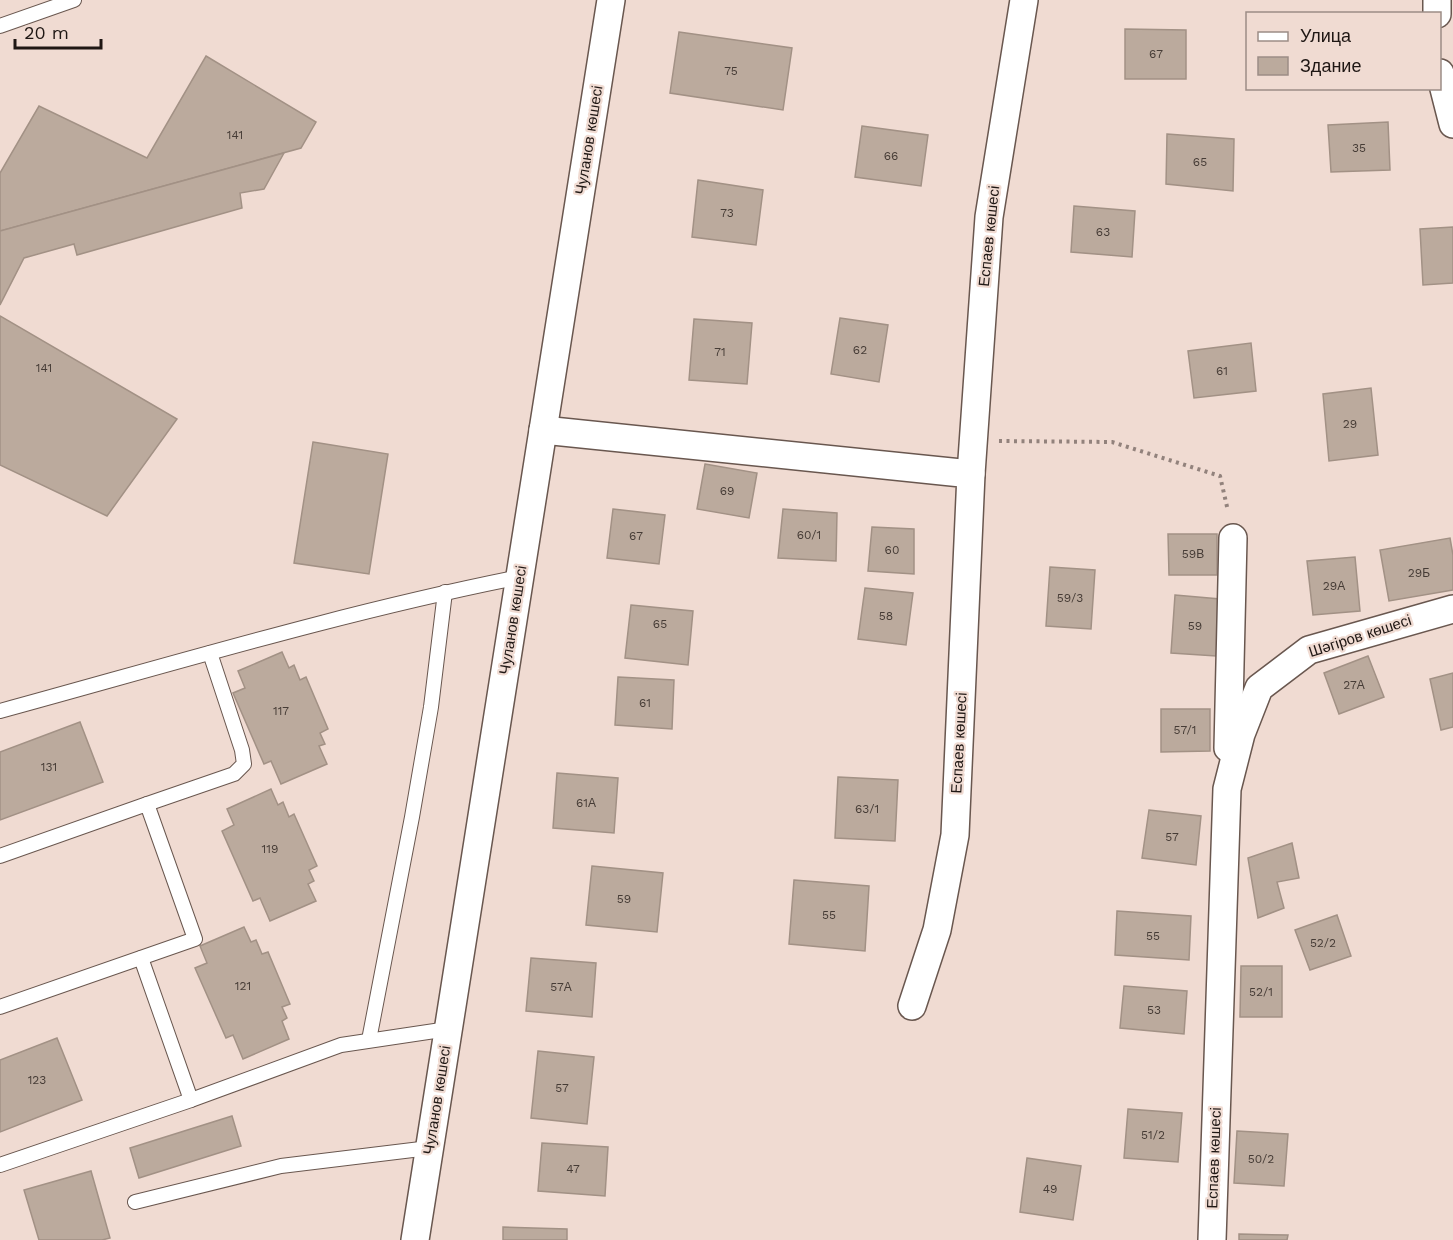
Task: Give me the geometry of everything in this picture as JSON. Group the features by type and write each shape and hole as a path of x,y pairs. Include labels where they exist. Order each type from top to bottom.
{"street":[{"name":"Чуланов көшесі","path":"415,1240 611,0"},
{"name":"Еспаев көшесі","path":"912,1006 937,930 955,835 963,473 974,441 989,217 1024,0"},
{"path":"1441,77 1453,124"},
{"path":"543,430 963,473"},
{"name":"Еспаев көшесі","path":"1212,1240 1229,781 1233,538"},
{"name":"Шәгіров көшесі","path":"1229,781 1241,734 1259,688 1309,650 1453,609"}],"lane":[{"path":"0,26 36,6 75,0"},
{"path":"0,711 210,653 446,592 520,577"},
{"path":"369,1040 420,773 446,592"},
{"path":"0,856 234,774 244,764 242,750 210,653"},
{"path":"0,1007 195,939 147,804"},
{"path":"141,958 191,1100"},
{"path":"0,1165 191,1100 341,1045 448,1029"},
{"path":"135,1203 280,1166 429,1148"}],"path":[{"path":"974,441 1113,442 1220,476 1233,538"}],"building":[{"path":"1125,29 1186,30 1186,79 1125,79"},
{"path":"679,32 792,48 783,110 670,93"},
{"path":"206,56 316,122 301,148 0,231 0,173 39,106 147,158"},
{"path":"1388,122 1390,170 1331,172 1328,125"},
{"path":"862,126 928,135 921,186 855,177"},
{"path":"1167,134 1234,139 1233,191 1166,184"},
{"path":"284,153 264,189 240,193 242,208 77,255 74,244 24,258 0,305 0,231"},
{"path":"698,180 763,190 756,245 692,237"},
{"path":"1074,206 1135,211 1132,257 1071,252"},
{"path":"1453,227 1453,283 1423,285 1420,229"},
{"path":"0,316 177,419 107,516 0,465"},
{"path":"840,318 888,325 879,382 831,374"},
{"path":"694,319 752,323 747,384 689,380"},
{"path":"1251,343 1256,391 1194,398 1188,351"},
{"path":"1371,388 1378,455 1329,461 1323,394"},
{"path":"313,442 388,454 369,574 294,563"},
{"path":"705,464 757,473 749,518 697,509"},
{"path":"613,509 665,515 659,564 607,558"},
{"path":"783,509 837,513 836,561 778,558"},
{"path":"872,527 914,529 914,574 868,571"},
{"path":"1168,534 1217,534 1217,575 1169,575"},
{"path":"1450,538 1453,555 1453,590 1389,601 1380,550"},
{"path":"1355,557 1360,611 1313,615 1307,561"},
{"path":"1050,567 1095,570 1091,629 1046,626"},
{"path":"865,588 913,593 906,645 858,639"},
{"path":"1175,595 1220,599 1216,656 1171,653"},
{"path":"631,605 693,611 688,665 625,658"},
{"path":"282,652 289,668 294,665 300,680 306,677 328,729 320,733 325,744 319,746 327,764 281,784 271,761 264,764 233,693 245,688 238,671"},
{"path":"1368,656 1384,697 1339,714 1324,673"},
{"path":"1453,673 1453,727 1441,730 1430,679"},
{"path":"618,677 674,680 672,729 615,725"},
{"path":"1161,709 1210,709 1210,751 1161,752"},
{"path":"80,722 103,782 0,820 0,752"},
{"path":"557,773 618,778 614,833 553,828"},
{"path":"838,777 898,780 895,841 835,838"},
{"path":"271,789 278,805 283,802 289,817 294,814 317,866 309,870 314,881 308,884 316,901 270,921 260,898 253,901 222,831 234,825 227,809"},
{"path":"1149,810 1201,816 1196,865 1142,858"},
{"path":"1292,843 1299,878 1277,882 1284,908 1258,918 1248,858"},
{"path":"592,866 663,873 657,932 586,925"},
{"path":"794,880 869,886 865,951 789,944"},
{"path":"1117,911 1191,916 1189,960 1115,955"},
{"path":"1337,915 1351,956 1310,970 1295,930"},
{"path":"244,927 251,942 256,940 262,954 268,952 290,1004 282,1007 287,1018 282,1021 289,1039 243,1059 233,1035 226,1038 195,968 207,963 200,946"},
{"path":"531,958 596,963 592,1017 526,1011"},
{"path":"1241,966 1282,966 1282,1017 1240,1017"},
{"path":"1124,986 1187,991 1184,1034 1120,1028"},
{"path":"57,1038 82,1100 0,1132 0,1060"},
{"path":"538,1051 594,1057 587,1124 531,1118"},
{"path":"1128,1109 1182,1113 1178,1162 1124,1158"},
{"path":"232,1116 241,1146 139,1178 130,1148"},
{"path":"1237,1131 1288,1134 1284,1186 1234,1183"},
{"path":"542,1143 608,1147 605,1196 538,1191"},
{"path":"1027,1158 1081,1166 1073,1220 1020,1212"},
{"path":"91,1171 110,1238 39,1240 24,1190"},
{"path":"503,1227 567,1229 567,1240 503,1240"},
{"path":"1239,1234 1288,1235 1287,1240 1239,1240"}]}
